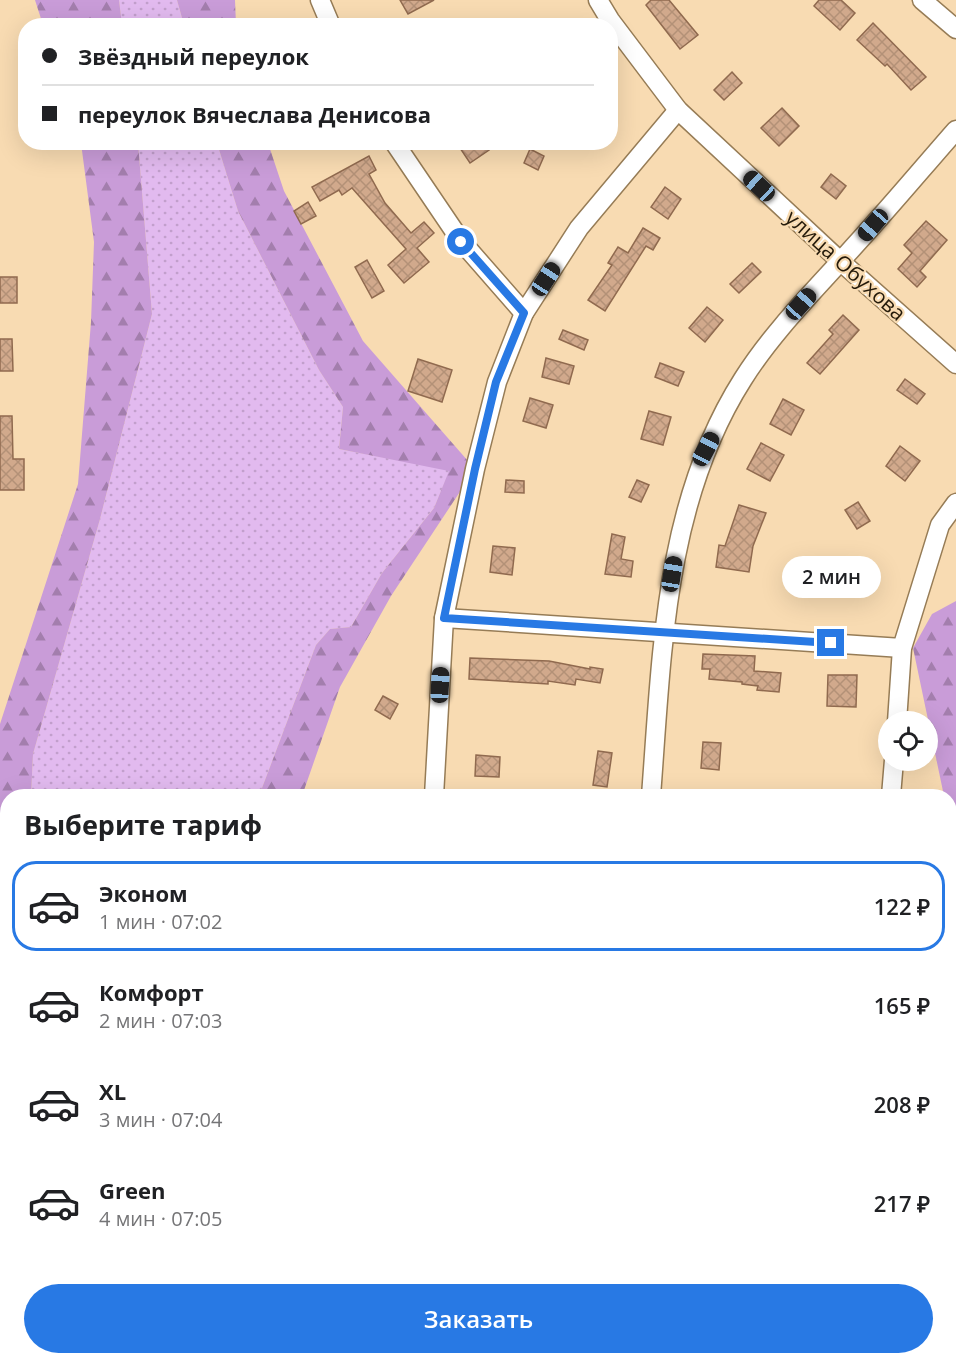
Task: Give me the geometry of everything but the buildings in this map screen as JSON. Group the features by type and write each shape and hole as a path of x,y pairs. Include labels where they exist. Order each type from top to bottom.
{"street":[{"path":"320,0 328,18"},
{"name":"улица Обухова","path":"598,0 609,18"},
{"path":"922,0 956,29"},
{"name":"улица Обухова","path":"618,31 678,110 840,261 956,364"},
{"path":"434,789 444,618 496,382 524,313 579,228 678,110"},
{"path":"652,789 664,631 678,536 706,449 742,380 776,333 956,130"},
{"path":"399,150 461,242 524,313"},
{"path":"898,711 902,648 940,525 956,503"},
{"path":"444,618 902,648"},
{"path":"892,789 893,771"}],"shaded area":[{"path":"119,0 177,0 182,18 121,18"},
{"path":"139,150 219,150 238,211 319,370 343,407 339,449 450,470 434,508 382,573 351,627 330,629 316,645 262,789 31,789 33,754 100,519 152,314"}],"green space":[{"path":"35,0 119,0 121,18 41,18"},
{"path":"177,0 235,0 236,18 182,18"},
{"path":"82,150 139,150 152,314 100,519 33,754 31,789 0,789 0,724 78,484 91,322 94,242"},
{"path":"219,150 270,150 284,191 363,341 475,469 391,596 340,687 304,789 262,789 316,645 330,629 351,627 382,573 434,508 449,471 339,449 343,407 319,370 238,211"},
{"path":"956,601 956,789 943,789 938,767 938,711 926,711 913,648 932,614"}],"route":[{"path":"461,242 524,313 496,382 444,618 831,643"}]}
